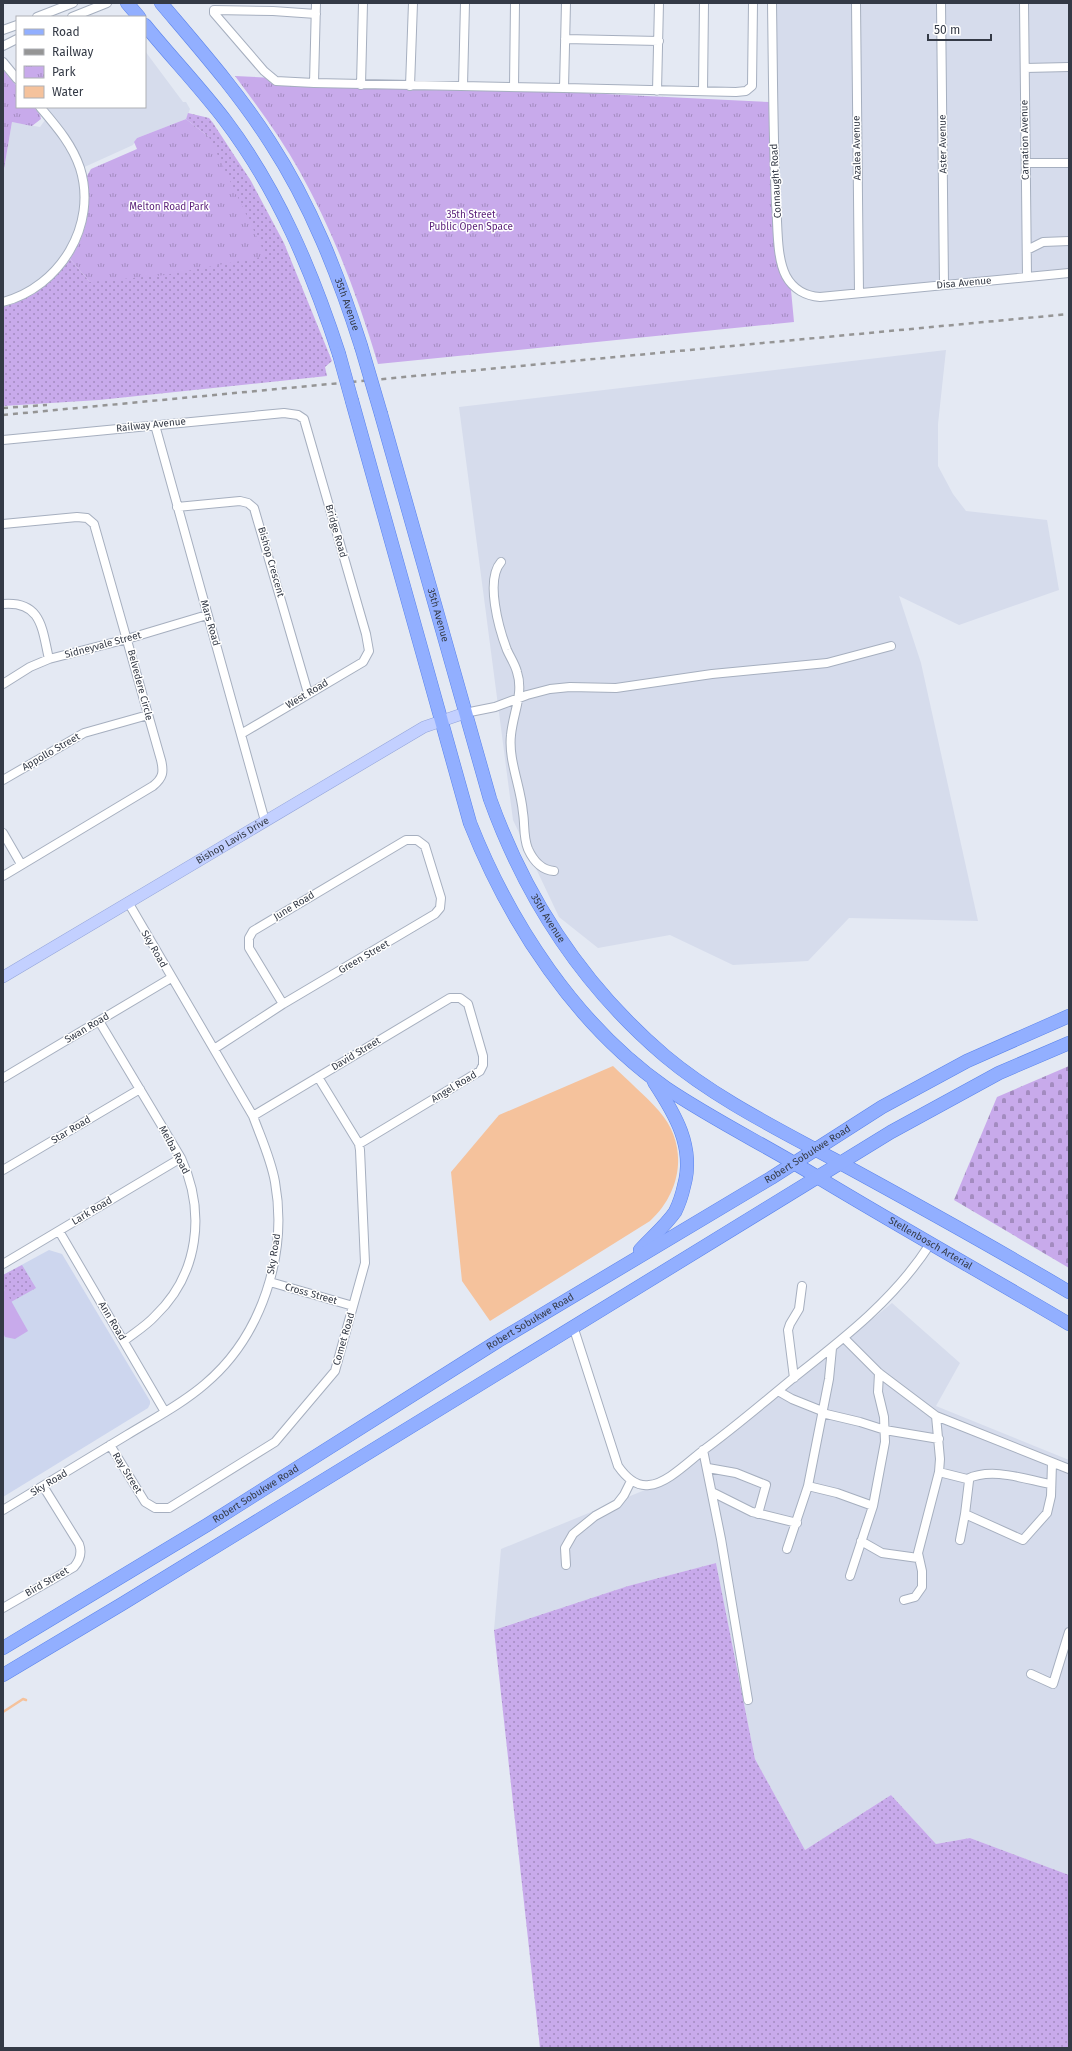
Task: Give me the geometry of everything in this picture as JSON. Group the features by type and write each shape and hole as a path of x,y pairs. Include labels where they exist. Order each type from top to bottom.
{"main road":[{"path":"127,3 138,16"},
{"name":"35th Avenue","path":"161,3 239,97 285,166 310,212 334,265 362,346 490,800 510,850 526,883 550,926 594,984 630,1025 684,1071 749,1112 814,1149"},
{"path":"146,26 225,120 265,180 305,261 317,289 339,354 442,720 459,787 485,861 502,895 524,933 548,967 593,1022 650,1076 688,1101 792,1163"},
{"name":"Robert Sobukwe Road","path":"3,1648 207,1525 498,1341 771,1178 792,1163 882,1107 946,1072 995,1048 1069,1016"},
{"path":"3,1674 122,1604 914,1118 975,1084 1069,1043"},
{"path":"629,1262 675,1212 686,1178 686,1150 682,1132 670,1106 650,1076"},
{"path":"814,1149 1069,1292"},
{"name":"Stellenbosch Arterial","path":"792,1163 818,1176 930,1244 1069,1324"}],"street":[{"path":"40,16 73,3"},
{"path":"74,16 107,3"},
{"path":"314,84 316,3"},
{"path":"361,85 363,3"},
{"path":"410,86 413,3"},
{"path":"463,86 465,3"},
{"path":"514,87 515,3"},
{"path":"564,88 566,3"},
{"path":"657,91 660,41 659,3"},
{"path":"703,92 704,3"},
{"path":"316,14 273,11 214,10 214,13 264,71 276,81 314,84 703,92 746,91 752,86 753,3"},
{"name":"Connaught Road","path":"772,3 774,164 778,236 784,271 795,288 810,296 820,297 859,293"},
{"name":"Azalea Avenue","path":"856,3 859,293"},
{"name":"Aster Avenue","path":"941,3 944,285"},
{"name":"Carnation Avenue","path":"1024,3 1027,277"},
{"path":"3,30 16,25"},
{"path":"565,39 660,41"},
{"path":"3,46 16,40"},
{"path":"3,62 16,78"},
{"path":"1024,68 1069,67"},
{"path":"3,302 30,291 51,275 72,247 82,219 84,188 77,160 68,142 41,108"},
{"path":"1026,163 1069,163"},
{"path":"1026,250 1043,242 1069,241"},
{"name":"Disa Avenue","path":"859,293 1069,273"},
{"name":"Railway Avenue","path":"3,440 284,413 298,415"},
{"name":"Bridge Road","path":"298,415 307,424 366,634 368,651"},
{"name":"Mars Road","path":"155,425 265,821"},
{"name":"Bishop Crescent","path":"177,507 240,501 248,503 254,508 308,693"},
{"name":"Belvedere Circle","path":"3,524 77,517 90,520 96,529 162,764 163,775 160,780 3,876"},
{"path":"501,562 495,573 493,585 500,630 518,673 519,698 512,727 511,745 524,812 525,839 534,860 545,869 554,871"},
{"path":"3,604 21,604 36,615 41,623 49,659"},
{"name":"Sidneyvale Street","path":"3,684 30,667 49,659 127,639 207,615"},
{"path":"465,713 495,707 519,698 556,688 616,688 712,674 826,663 891,646"},
{"name":"West Road","path":"241,734 308,693 363,662 368,651"},
{"name":"Bishop Lavis Drive","path":"3,977 417,731 442,720 465,713"},
{"name":"Appollo Street","path":"3,780 84,733 148,715"},
{"path":"3,833 21,864"},
{"name":"Green Street","path":"214,1049 283,1004 435,914 440,908 441,898 426,846 417,840 406,840"},
{"name":"June Road","path":"283,1004 250,948 249,938 253,930 406,840"},
{"name":"Sky Road","path":"3,1510 165,1412 205,1384 225,1364 252,1324 270,1282 278,1243 278,1204 275,1181 266,1150 253,1116 171,978 128,902"},
{"name":"Swan Road","path":"3,1078 171,978"},
{"name":"David Street","path":"253,1116 450,998 460,998"},
{"name":"Angel Road","path":"359,1144 480,1072 483,1065 483,1056 468,1004 460,998"},
{"name":"Melba Road","path":"99,1021 181,1158 190,1183 195,1208 196,1223 192,1253 181,1282 165,1305 145,1325 124,1341"},
{"name":"Comet Road","path":"145,1502 155,1508 169,1508 275,1442 335,1371 365,1263 366,1254 359,1144 318,1077"},
{"name":"Star Road","path":"3,1170 140,1089"},
{"name":"Lark Road","path":"3,1264 181,1158"},
{"name":"Ann Road","path":"59,1231 165,1412"},
{"path":"573,1326 618,1466 631,1481 640,1485 650,1485 661,1481 740,1424 778,1391 844,1338 897,1287 930,1244"},
{"name":"Cross Street","path":"270,1282 353,1306"},
{"path":"794,1378 788,1330 799,1309 802,1286"},
{"path":"844,1338 879,1373 936,1416 1069,1469"},
{"path":"787,1549 797,1523 808,1486 830,1374 832,1348"},
{"path":"850,1576 874,1506 885,1430 878,1392 879,1373"},
{"path":"778,1391 822,1412 885,1430 939,1439"},
{"path":"904,1600 915,1597 922,1587 922,1571 918,1558 918,1549 924,1534 939,1472 939,1439 936,1416"},
{"name":"Ray Street","path":"110,1445 145,1502"},
{"path":"703,1450 708,1468 721,1539 748,1700"},
{"path":"965,1514 1023,1540 1047,1513 1050,1496 1052,1463"},
{"path":"708,1468 736,1473 766,1485 758,1514"},
{"path":"939,1472 967,1479 978,1474 992,1473 1050,1484"},
{"path":"960,1540 970,1485 967,1479"},
{"path":"566,1565 565,1548 573,1534 595,1516 617,1504 624,1495 631,1481"},
{"name":"Bird Street","path":"3,1608 74,1567 79,1559 79,1544 43,1486"},
{"path":"808,1486 837,1493 874,1506"},
{"path":"712,1492 758,1514 797,1523"},
{"path":"861,1542 882,1553 918,1558"},
{"path":"1031,1674 1053,1684 1069,1632"}],"shaded area":[{"path":"772,3 1069,3 1069,274 807,295 782,267"},
{"path":"146,52 183,102 186,102 190,109 186,119 137,138 133,145 80,169 82,179 79,229 50,275 3,301 3,175 12,122 40,127 48,116 42,108 146,108"},
{"path":"946,350 938,424 938,466 953,494 966,511 1047,520 1059,590 959,625 899,596 921,663 978,921 849,918 808,961 733,965 670,935 598,948 559,917 513,820 459,407"},
{"path":"49,1250 62,1254 150,1401 150,1404 148,1408 3,1497 3,1275"},
{"path":"892,1303 960,1363 936,1406 1069,1460 1069,1875 970,1838 936,1844 891,1795 805,1850 755,1759 716,1563 628,1586 494,1630 501,1549 679,1476"}],"green space":[{"path":"3,70 16,85 16,108 35,108 41,119 32,126 12,122 3,175"},
{"name":"35th Street Public Open Space","path":"235,76 769,102 775,237 782,276 791,290 794,322 378,364 362,314 324,218 285,147"},
{"path":"188,113 209,118 213,123 251,181 284,243 332,361 325,367 327,376 99,400 3,406 3,307 23,300 41,289 56,276 70,259 90,282 209,137 186,119"},
{"name":"Melton Road Park","path":"186,119 209,137 266,256 165,275 90,282 70,259 81,239 87,219 89,198 87,176 91,169 137,149 134,142 137,138"},
{"path":"1069,1066 1069,1268 954,1200 997,1097"},
{"path":"22,1265 36,1288 11,1302 3,1287 3,1275"},
{"path":"5,1290 28,1331 15,1339 5,1337 3,1333 3,1291"},
{"path":"716,1563 755,1759 805,1850 891,1795 936,1844 970,1838 1069,1875 1069,2048 540,2048 494,1630 628,1586"}],"water":[{"path":"613,1066 659,1111 669,1124 675,1138 678,1153 678,1168 675,1182 669,1196 661,1209 650,1221 490,1321 462,1281 451,1172 499,1115"}],"waterway":[{"path":"3,1712 23,1699 26,1700"}],"railway":[{"path":"3,415 1069,314"},
{"path":"3,408 47,405"}]}
